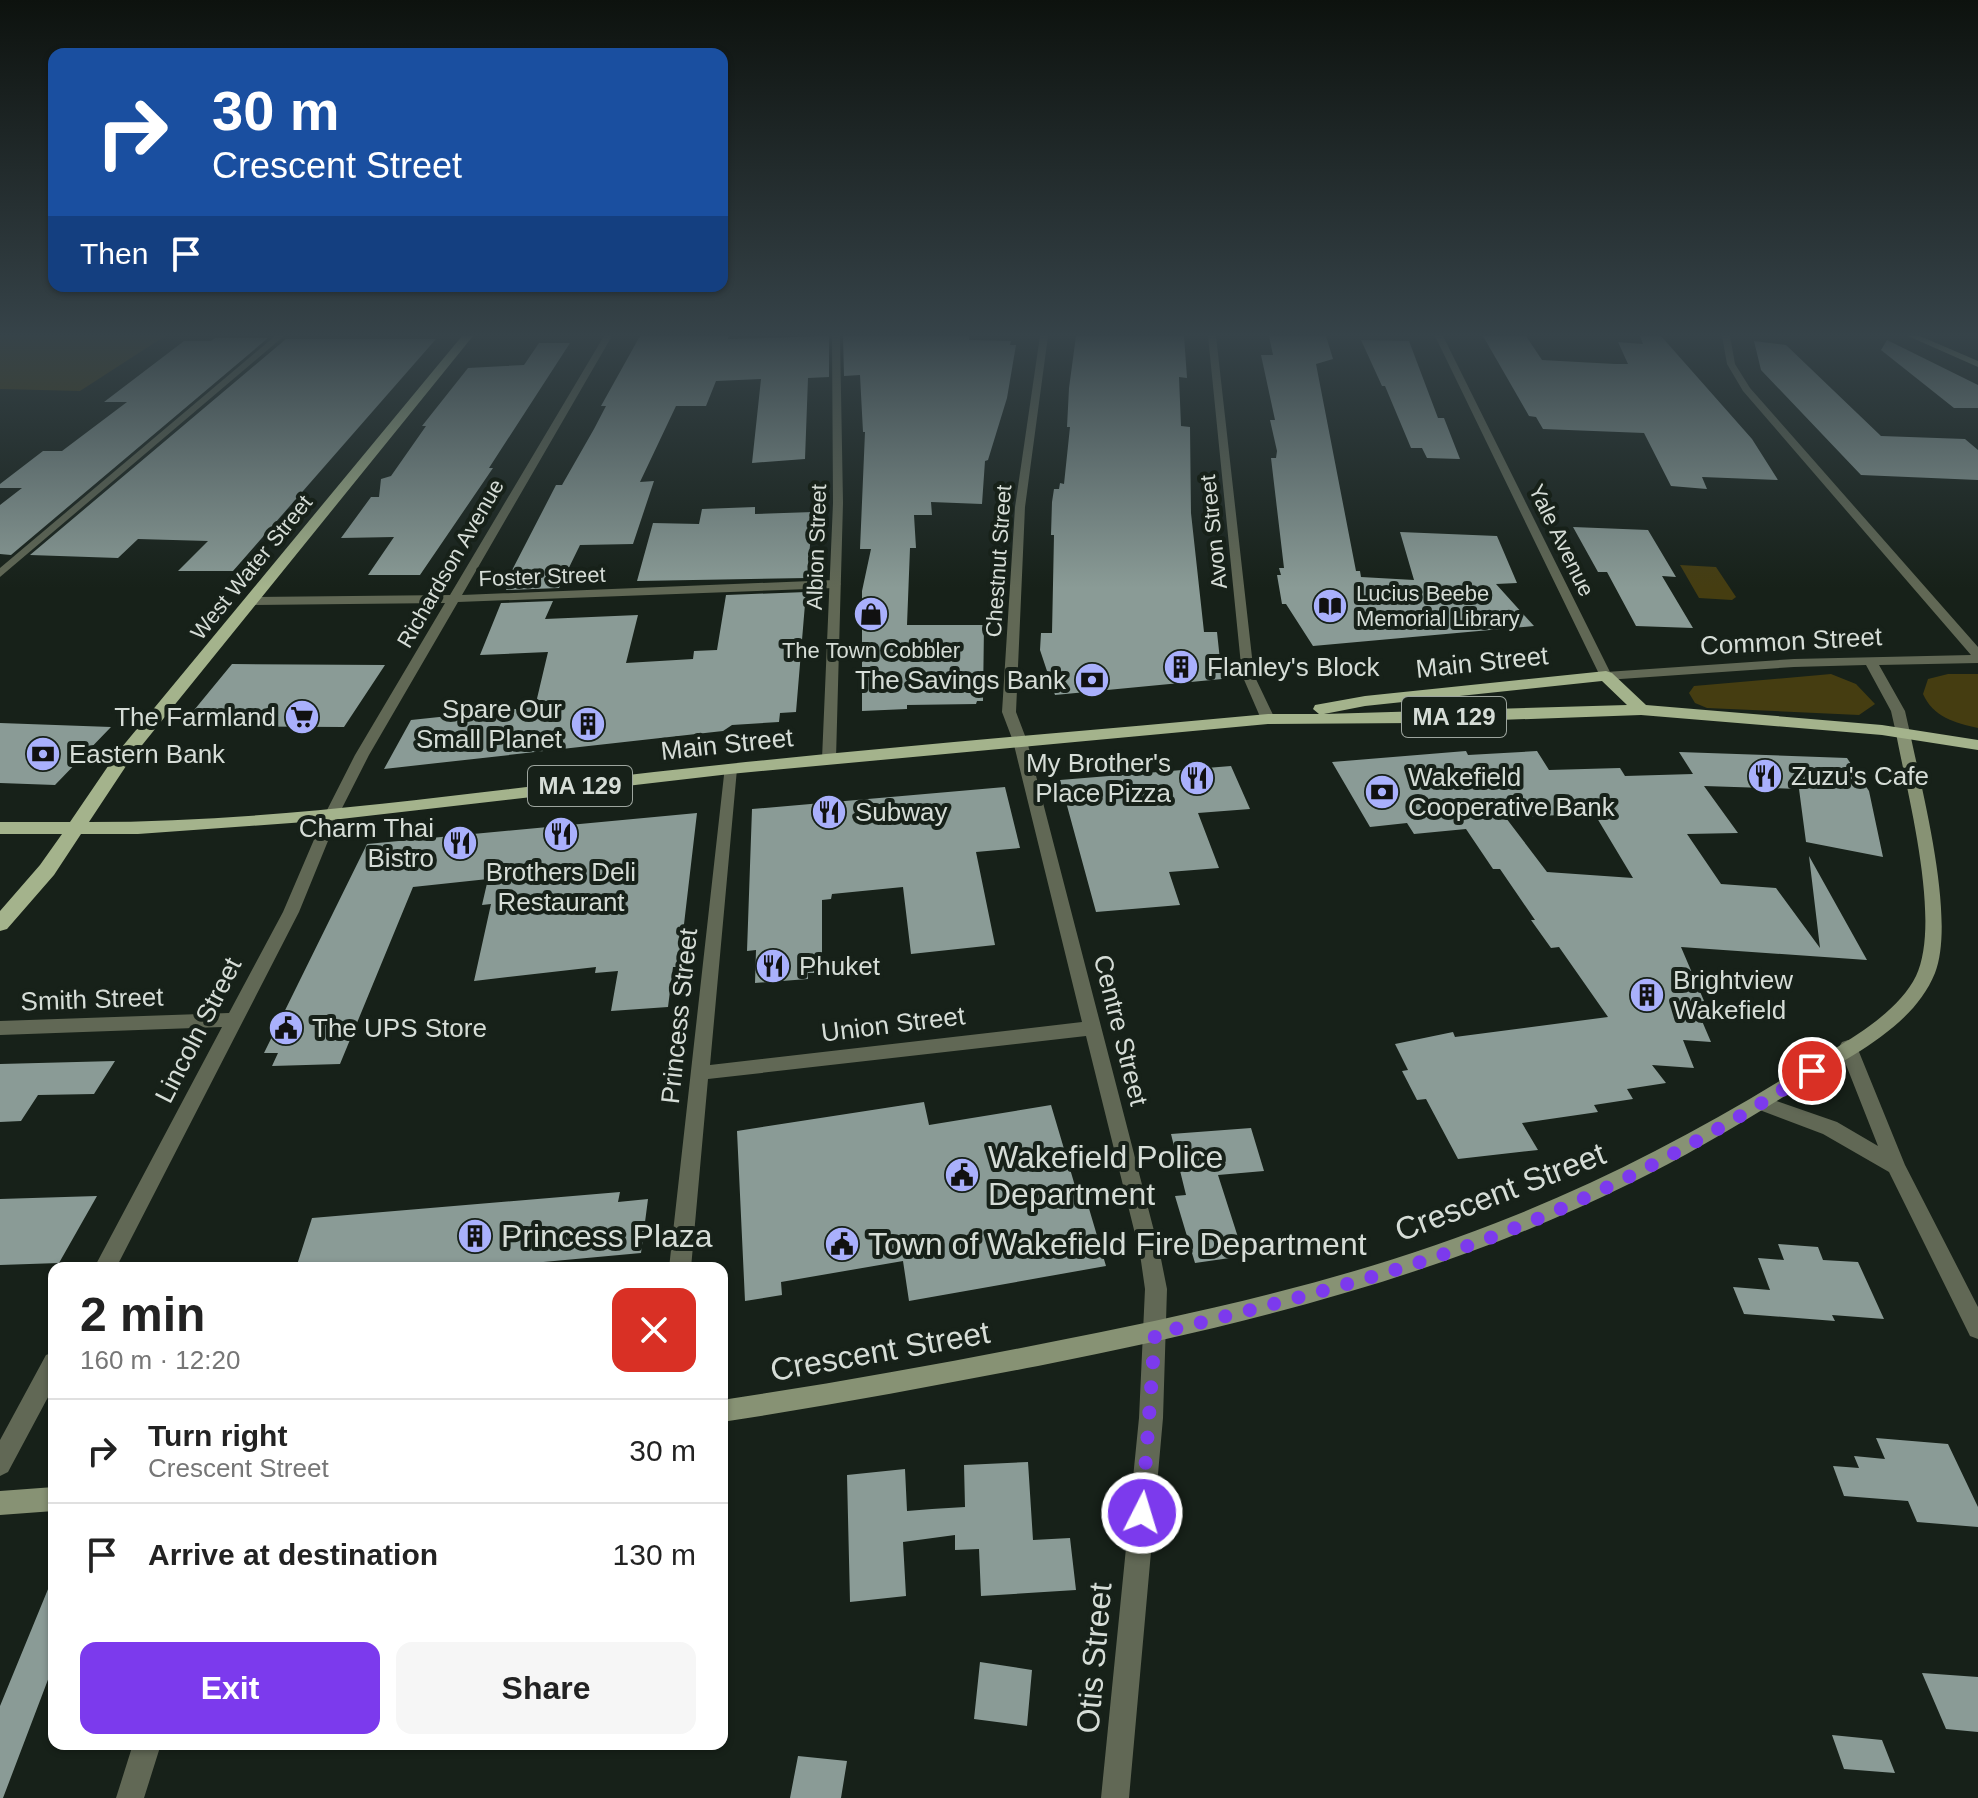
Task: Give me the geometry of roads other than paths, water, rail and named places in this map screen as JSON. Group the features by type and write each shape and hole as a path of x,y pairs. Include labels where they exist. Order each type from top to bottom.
{"main road":[{"name":"West Water Street","path":"0,924 47,870 123,757 400,420"},
{"name":"Main Street","path":"1268,719 1365,701 1606,676"},
{"path":"1606,676 1641,710"},
{"name":"Main Street","path":"0,828 74,831 332,814 730,769 1268,719 1415,718 1641,710 1903,733 1978,745"},
{"name":"Crescent Street","path":"728,1410 1155,1334 1302,1296 1497,1235 1643,1171 1764,1104 1902,1007 1923,980 1932,957 1933,911 1903,733"},
{"path":"0,1503 48,1499"}],"street":[{"path":"0,574 181,420"},
{"name":"Richardson Avenue","path":"332,814 362,755 558,420"},
{"name":"Albion Street","path":"829,759 838,503 837,420"},
{"name":"Chestnut Street","path":"1020,741 1009,708 1017,550 1032,420"},
{"name":"Avon Street","path":"1221,420 1248,675 1268,719"},
{"name":"Yale Avenue","path":"1480,420 1606,676"},
{"path":"1773,420 1978,657"},
{"name":"Foster Street","path":"252,601 452,599 835,584"},
{"name":"Common Street","path":"1606,676 1870,660 1978,657"},
{"name":"Crescent Street","path":"1870,660 1898,711 1903,733"},
{"name":"Centre Street","path":"1020,741 1150,1254 1156,1289 1155,1334"},
{"name":"Princess Street","path":"681,1262 730,769"},
{"name":"Lincoln Street","path":"108,1262 302,889 332,814"},
{"name":"Smith Street","path":"0,1028 233,1020"},
{"name":"Union Street","path":"699,1073 1093,1028"},
{"path":"1848,1047 1896,1166 1978,1329"},
{"path":"1764,1104 1830,1128 1896,1166"},
{"name":"Otis Street","path":"1115,1798 1151,1418 1155,1334"},
{"path":"0,1464 48,1374"},
{"path":"130,1798 145,1750"}],"place":[{"name":"Lucius Beebe Memorial Library","path":"1330,606"},
{"name":"The Town Cobbler","path":"871,614"},
{"name":"Flanley's Block","path":"1181,667"},
{"name":"The Savings Bank","path":"1092,680"},
{"name":"The Farmland","path":"302,717"},
{"name":"Spare Our Small Planet","path":"588,724"},
{"name":"Eastern Bank","path":"43,754"},
{"name":"Zuzu's Cafe","path":"1765,776"},
{"name":"My Brother's Place Pizza","path":"1197,778"},
{"name":"Wakefield Cooperative Bank","path":"1382,792"},
{"name":"Subway","path":"829,812"},
{"name":"Brothers Deli Restaurant","path":"561,834"},
{"name":"Charm Thai Bistro","path":"460,843"},
{"name":"Phuket","path":"773,966"},
{"name":"Brightview Wakefield","path":"1647,995"},
{"name":"The UPS Store","path":"286,1028"},
{"name":"Wakefield Police Department","path":"962,1175"},
{"name":"Princess Plaza","path":"475,1236"},
{"name":"Town of Wakefield Fire Department","path":"842,1244"}]}
